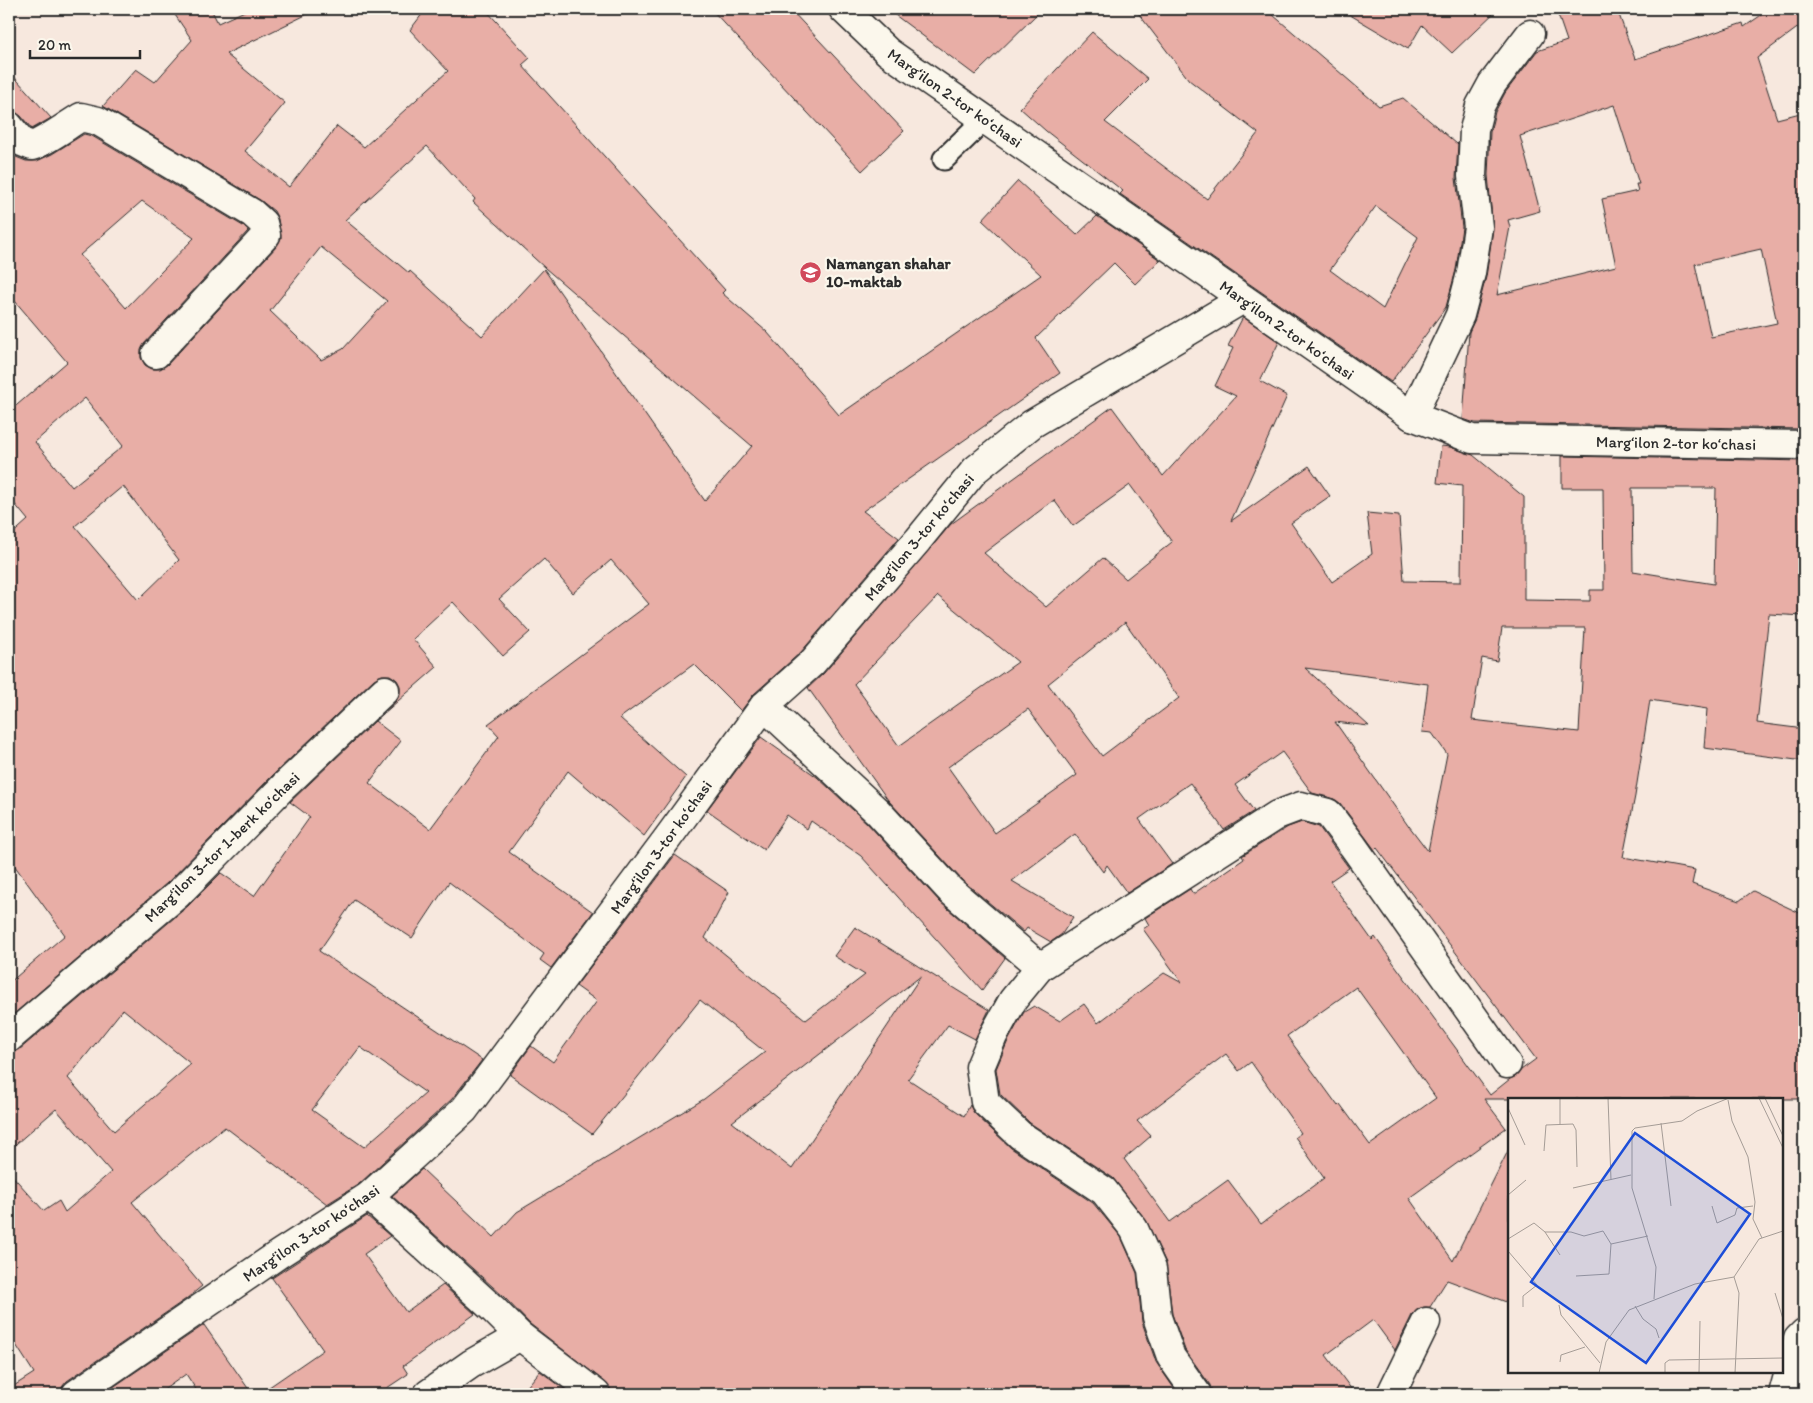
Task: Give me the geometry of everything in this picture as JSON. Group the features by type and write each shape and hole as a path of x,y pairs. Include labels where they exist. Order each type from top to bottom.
{"street":[{"name":"Margʻilon 2-tor koʻchasi","path":"843,9 888,52 1412,416 1472,439 1804,445"},
{"path":"1412,416 1460,315 1471,274 1478,227 1472,176 1474,130 1480,106 1492,84 1530,34"},
{"path":"9,126 22,142 32,146 42,142 53,133 81,117 98,121 252,213 263,223 266,235 156,354"},
{"name":"Margʻilon 3-tor koʻchasi","path":"76,1394 279,1254 369,1196 464,1110 667,840 764,706 812,663 918,540 975,470 1032,424 1243,299"},
{"name":"Margʻilon 3-tor 1-berk koʻchasi","path":"9,1038 178,894 284,786 385,690"},
{"path":"764,706 878,812 951,891 1040,967"},
{"path":"1197,1394 1171,1357 1157,1317 1152,1269 1134,1229 1104,1191 1020,1134 985,1102 980,1067 993,1036 1013,1000 1040,967 1277,815 1301,806 1328,813 1506,1064"},
{"path":"369,1196 520,1336 596,1394"},
{"path":"1391,1394 1426,1322"},
{"path":"1783,1394 1798,1339 1804,1332"},
{"path":"428,1394 471,1364 520,1336"}],"lane":[{"path":"944,159 985,119"}],"building":[{"path":"171,9 211,9 218,23 249,9 318,9 226,54 285,103 245,151 289,187 337,126 364,147 448,71 410,30 426,9 485,9 530,58 522,65 725,290 722,293 767,332 839,415 1041,275 982,220 1018,181 1077,235 1097,216 1160,260 1135,284 1114,263 1036,338 1060,373 863,511 899,538 801,652 754,694 741,711 694,664 620,718 686,777 644,836 568,771 509,852 593,912 551,968 540,960 544,954 449,882 412,938 354,900 319,951 482,1060 452,1099 359,1184 327,1204 225,1127 132,1202 202,1286 67,1381 62,1387 61,1394 9,1394 9,1389 34,1373 9,1334 9,1172 44,1211 59,1201 65,1212 111,1172 56,1109 9,1150 9,1053 19,1050 188,906 221,873 254,896 310,817 290,802 375,721 396,701 400,694 400,686 397,680 390,675 382,675 374,679 273,775 167,883 9,1018 9,983 65,935 9,858 9,537 28,520 9,497 9,410 67,362 9,294 9,150 16,157 26,161 37,161 84,134 92,136 243,226 248,231 144,344 141,350 141,358 145,365 152,369 160,369 167,365 277,246 281,238 278,219 274,211 260,200 103,106 136,69 155,82 192,40","holes":["427,146 475,199 473,202 545,268 752,446 705,501 544,269 482,336 410,271 409,273 345,220","142,201 194,238 126,308 80,255","321,247 387,301 343,349 321,360 270,311","85,398 123,446 72,487 35,442","123,486 179,560 138,600 75,526","544,559 573,593 611,560 649,604 488,724 499,736 430,829 369,783 401,741 375,721 437,667 413,639 453,602 503,656 530,632 499,599","123,1009 191,1064 114,1131 68,1078","360,1047 426,1093 364,1147 312,1110"]},
{"path":"711,9 790,9 904,131 862,171"},
{"path":"887,9 1042,9 975,75"},
{"path":"1135,9 1266,9 1379,106 1403,98 1458,143 1456,178 1462,227 1456,270 1446,307 1391,382 1120,194 1123,191 1046,131 1020,108 1092,32 1148,79 1105,122 1207,199 1258,133 1189,80","holes":["1376,206 1418,237 1383,309 1330,270"]},
{"path":"1340,9 1498,9 1452,53 1422,25 1408,49"},
{"path":"1556,9 1617,9 1635,59 1743,23 1744,27 1770,9 1804,9 1804,23 1757,58 1777,119 1804,112 1804,429 1475,423 1463,419 1469,332 1475,319 1486,277 1493,229 1488,175 1490,132 1495,112 1505,93 1537,51 1567,41","holes":["1614,105 1639,184 1636,184 1638,191 1602,199 1616,266 1497,295 1510,227 1508,220 1540,211 1520,136","1761,249 1777,323 1711,337 1695,264"]},
{"path":"9,71 51,118 32,129 21,116 9,111"},
{"path":"1243,317 1279,342 1260,381 1287,396 1231,521 1309,466 1330,496 1291,523 1332,582 1372,554 1367,513 1399,516 1404,581 1461,582 1462,486 1437,483 1441,446 1473,455 1524,497 1524,600 1590,601 1590,590 1604,590 1603,488 1562,488 1562,456 1804,461 1804,616 1769,614 1757,723 1804,729 1804,761 1704,748 1707,709 1650,700 1623,857 1695,870 1692,884 1739,901 1753,891 1804,915 1804,1099 1484,1099 1506,1128 1409,1198 1453,1261 1508,1151 1508,1303 1447,1280 1430,1307 1418,1309 1412,1315 1395,1350 1373,1320 1326,1355 1355,1394 1212,1394 1210,1385 1185,1350 1172,1314 1166,1263 1146,1220 1113,1178 1030,1123 1000,1094 996,1069 1007,1043 1024,1012 1034,1006 1060,1021 1084,1004 1098,1023 1164,973 1182,983 1143,929 1149,925 1145,918 1190,889 1193,894 1244,859 1242,856 1288,827 1302,822 1319,827 1349,868 1330,881 1372,940 1375,937 1490,1095 1536,1059 1377,848 1375,850 1340,803 1332,798 1312,793 1282,752 1235,785 1254,811 1224,830 1190,783 1139,819 1172,864 1127,893 1107,865 1103,872 1075,834 1012,881 1073,917 1062,934 1051,942 1027,928 1024,932 962,880 888,800 808,688 824,673 951,524 1112,407 1163,476 1236,396 1215,386 1233,348 1228,346","holes":["1130,485 1172,542 1126,579 1103,558 1046,607 984,553 1054,500 1073,526","1632,488 1716,488 1714,584 1633,571","938,596 1018,662 899,746 854,684","1125,622 1179,698 1102,756 1048,684","1502,628 1585,628 1579,732 1472,720 1482,658 1497,661","1305,668 1428,684 1422,732 1432,733 1447,754 1428,851 1335,722 1369,726","1028,709 1077,775 995,833 948,767","1356,987 1436,1098 1370,1145 1340,1104 1338,1106 1287,1036","1226,1054 1239,1071 1251,1062 1301,1133 1295,1137 1324,1178 1261,1224 1228,1180 1170,1222 1124,1159 1151,1136 1137,1121"]},
{"path":"761,737 817,777 867,823 940,902 1005,958 982,990 861,856 811,821 807,829 787,815 764,850 707,810"},
{"path":"675,855 729,892 705,938 806,1020 865,975 834,956 855,927 989,1010 975,1039 948,1025 908,1079 964,1116 970,1105 974,1113 1011,1148 1093,1203 1121,1237 1137,1273 1142,1322 1156,1362 1178,1394 611,1394 610,1388 605,1382 530,1324 503,1296 392,1196 422,1169 494,1237 517,1212 704,1099 765,1052 700,1000 592,1134 510,1075 531,1046 553,1062 597,1001 576,986","holes":["921,976 792,1169 732,1122"]},
{"path":"367,1216 390,1236 364,1254 406,1312 443,1285 475,1314 403,1366 408,1374 378,1394 259,1394 323,1350 272,1278"},
{"path":"204,1325 252,1394 199,1394 186,1374 158,1394 103,1394"},
{"path":"540,1371 571,1394 521,1394"}],"place":[{"name":"Namangan shahar 10-maktab","path":"810,272"}]}
